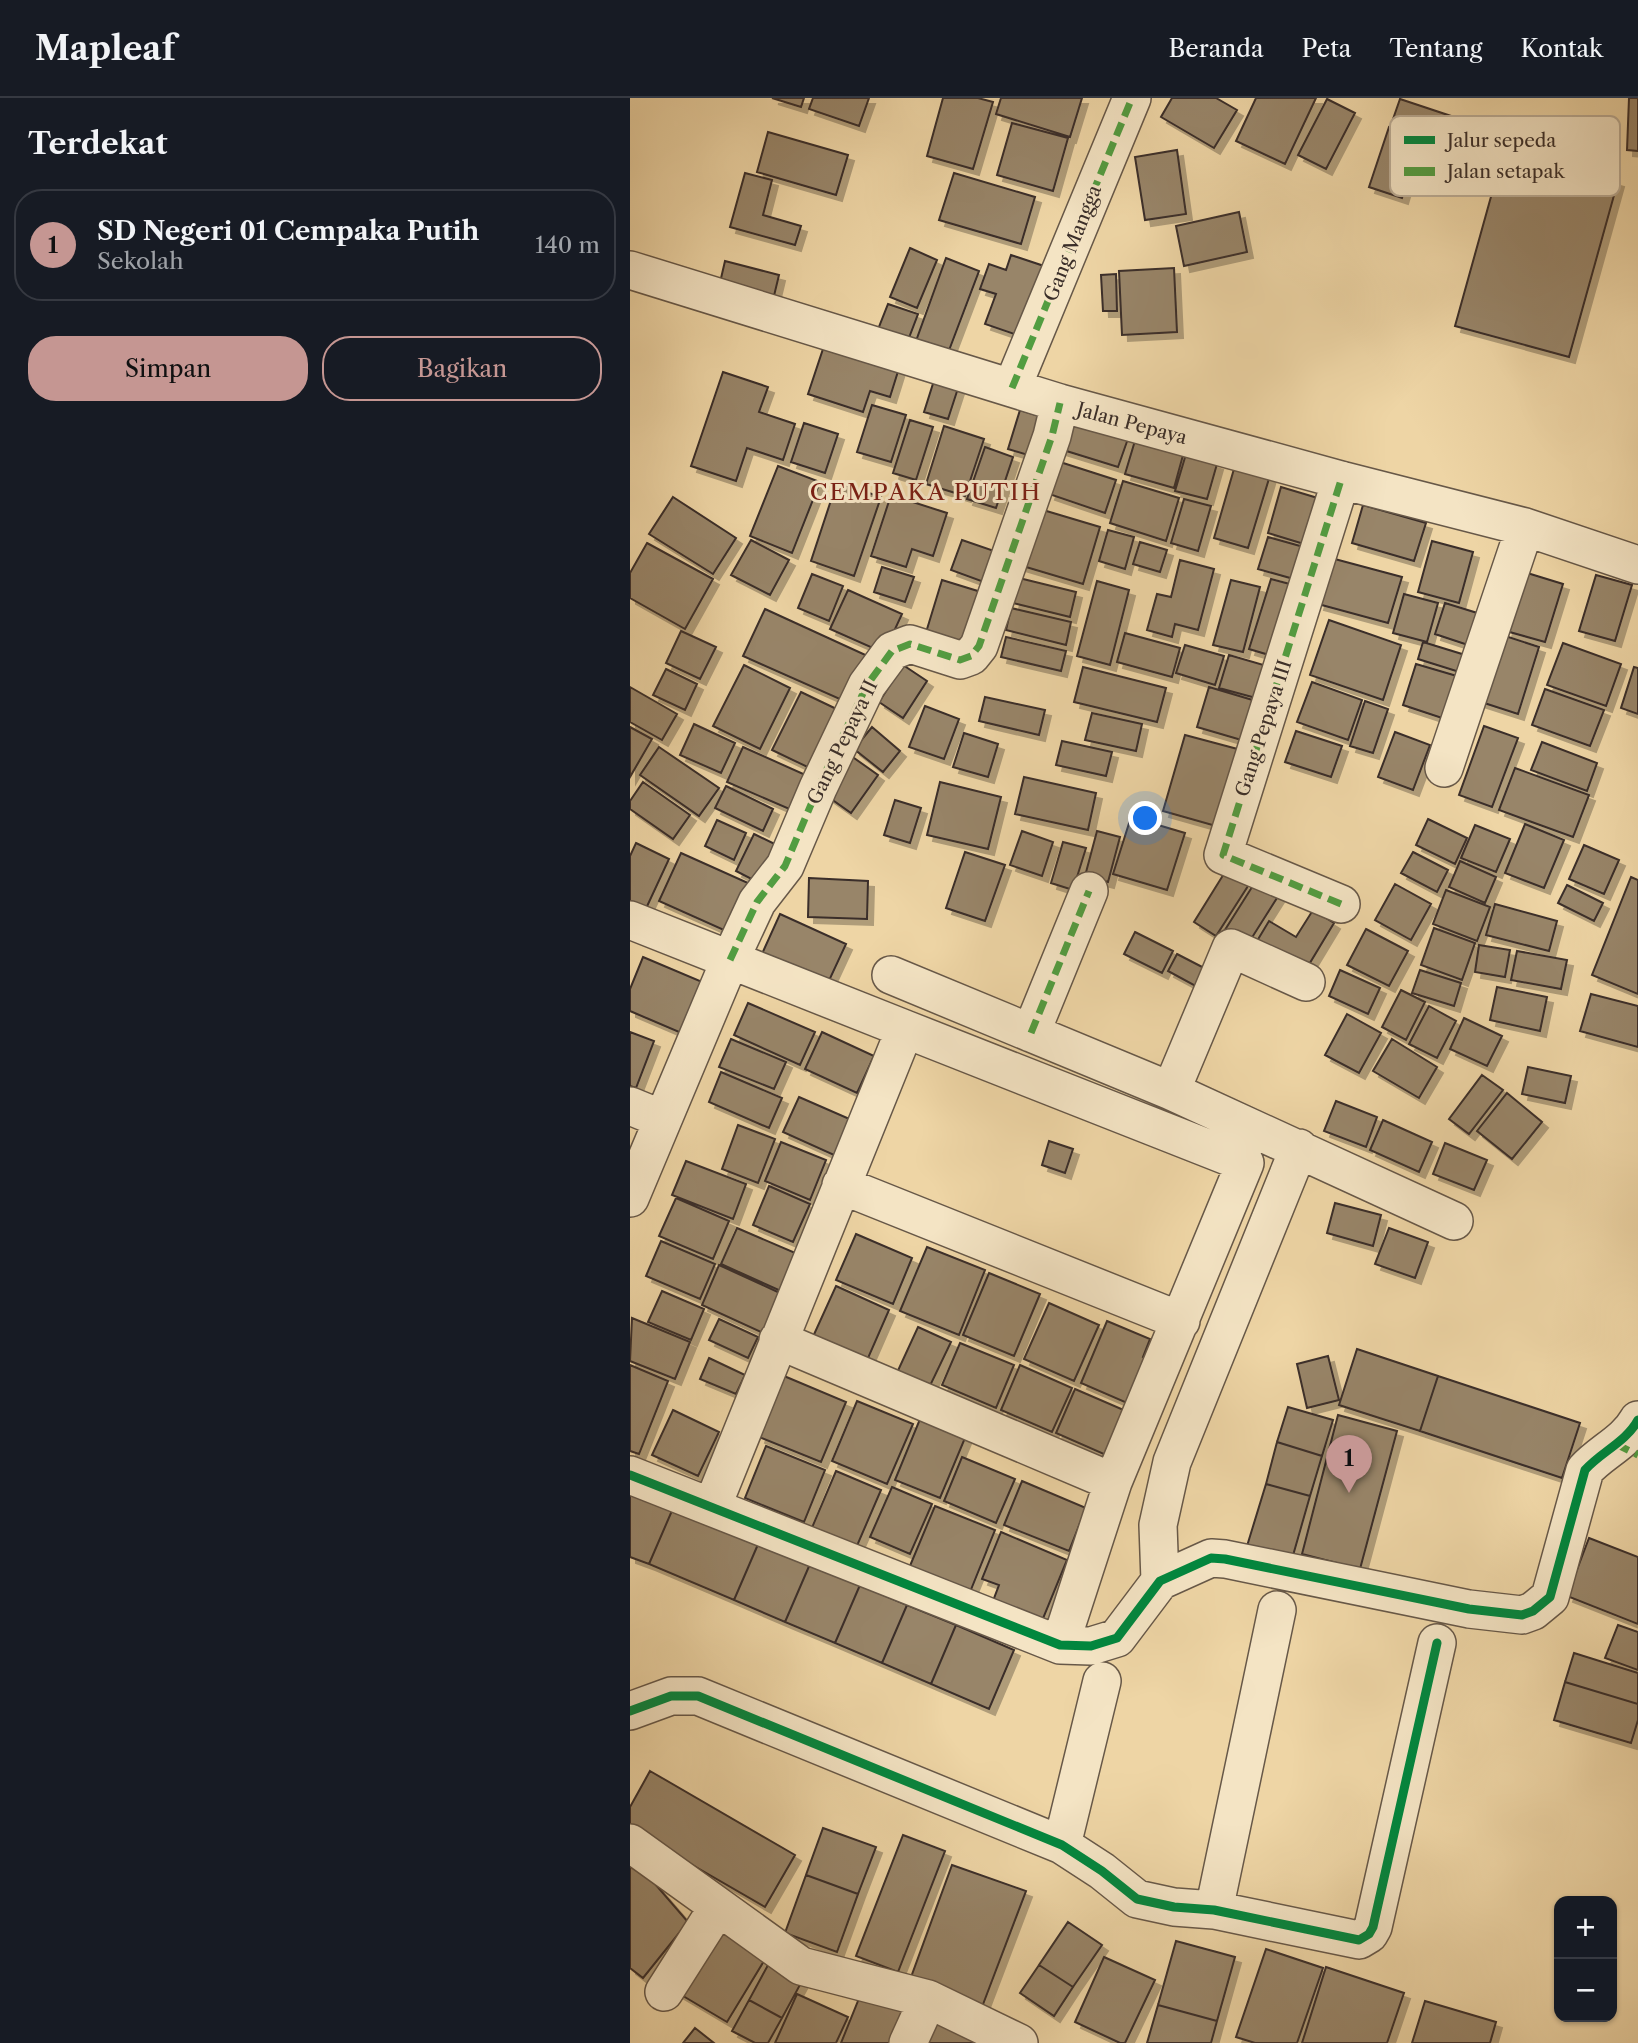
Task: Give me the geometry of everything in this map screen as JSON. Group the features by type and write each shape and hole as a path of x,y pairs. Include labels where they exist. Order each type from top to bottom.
{"street":[{"name":"Gang Mangga","path":"1012,388 1132,98"},
{"name":"Jalan Pepaya","path":"630,270 1060,403 1525,527 1638,565"},
{"name":"Gang Pepaya II","path":"730,960 757,902 785,866 818,788 867,685 892,651 910,644 960,660 971,656 979,646 1052,436 1060,403"},
{"name":"Gang Pepaya III","path":"1341,480 1223,855 1341,904"},
{"path":"1444,768 1525,527"},
{"path":"1031,1034 1089,891"},
{"path":"630,920 1245,1163 1113,1482 1060,1645"},
{"path":"1171,1091 1231,948 1306,982"},
{"path":"630,1198 646,1112 730,960"},
{"path":"891,975 1171,1091 1454,1220"},
{"path":"712,1507 905,1029"},
{"path":"1160,1581 1158,1525 1172,1462 1299,1148"},
{"path":"841,1185 1181,1321"},
{"path":"778,1340 1113,1482"},
{"path":"630,1475 1060,1645 1091,1646 1117,1638 1160,1581 1211,1558 1469,1609 1522,1615 1534,1611 1550,1597 1585,1470 1597,1457 1631,1440"},
{"path":"1214,1910 1277,1610"},
{"path":"630,1711 671,1696 698,1696 1062,1845 1102,1871 1137,1899 1174,1907 1214,1910 1359,1940 1369,1934 1373,1927 1437,1643"},
{"path":"1062,1845 1102,1681"},
{"path":"630,1843 801,1966 928,1998 1019,2043"},
{"path":"664,1992 718,1908"},
{"path":"908,2043 928,1998"}],"building":[{"path":"772,98 804,98 801,107"},
{"path":"813,98 869,98 859,126 809,109"},
{"path":"943,98 978,98 993,102 973,169 927,156"},
{"path":"1001,98 1082,98 1070,137 996,114"},
{"path":"1172,98 1216,98 1237,110 1214,148 1161,117"},
{"path":"1256,98 1316,98 1285,164 1236,141"},
{"path":"1629,98 1638,98 1638,151 1627,150"},
{"path":"1327,99 1355,113 1326,169 1298,155"},
{"path":"1400,99 1451,116 1394,116"},
{"path":"1012,123 1068,138 1053,191 997,175"},
{"path":"1389,127 1390,127 1390,194 1369,187"},
{"path":"768,132 848,155 836,195 757,172"},
{"path":"1177,150 1186,214 1145,220 1135,157"},
{"path":"745,173 772,180 763,215 801,226 795,245 730,227"},
{"path":"954,173 1035,197 1021,244 939,220"},
{"path":"1491,196 1614,196 1569,357 1455,326"},
{"path":"1239,212 1247,252 1184,266 1176,226"},
{"path":"910,248 937,260 917,308 890,297"},
{"path":"1011,255 1047,267 1023,337 985,324 996,294 980,289 989,264 1006,270"},
{"path":"946,258 979,271 948,353 916,341"},
{"path":"725,261 779,275 773,300 719,287"},
{"path":"1174,268 1177,332 1122,335 1119,271"},
{"path":"1116,274 1117,311 1103,311 1101,275"},
{"path":"888,304 918,314 907,343 877,332"},
{"path":"823,349 900,365 890,397 870,391 863,412 808,394"},
{"path":"937,371 961,379 948,419 924,412"},
{"path":"723,372 768,387 759,412 795,424 783,460 747,448 736,481 691,466"},
{"path":"872,405 906,415 891,462 857,452"},
{"path":"1020,410 1049,419 1038,458 1008,449"},
{"path":"1072,414 1130,433 1118,467 1060,449"},
{"path":"910,420 933,427 916,480 893,473"},
{"path":"804,423 838,434 825,473 791,462"},
{"path":"944,426 984,439 965,496 926,484"},
{"path":"1137,434 1185,448 1174,488 1125,474"},
{"path":"985,447 1013,457 996,508 967,499"},
{"path":"1186,454 1217,464 1207,499 1175,491"},
{"path":"1060,462 1116,480 1105,513 1049,494"},
{"path":"1236,462 1271,472 1248,548 1214,538"},
{"path":"778,466 820,482 792,553 750,536"},
{"path":"1123,481 1179,498 1166,541 1110,523"},
{"path":"837,482 881,497 854,576 811,561"},
{"path":"1281,487 1331,502 1317,548 1268,533"},
{"path":"891,495 947,513 933,556 912,549 906,567 871,556"},
{"path":"673,497 736,538 713,574 649,534"},
{"path":"1184,499 1211,506 1198,551 1171,543"},
{"path":"1363,505 1426,523 1414,561 1352,543"},
{"path":"1033,507 1100,527 1083,584 1016,564"},
{"path":"1108,530 1134,537 1125,569 1099,561"},
{"path":"1268,537 1318,551 1308,583 1258,569"},
{"path":"751,540 789,560 770,595 731,575"},
{"path":"962,540 1003,554 992,585 951,570"},
{"path":"1432,541 1473,552 1459,603 1418,592"},
{"path":"1140,542 1167,550 1160,572 1133,564"},
{"path":"647,543 713,579 685,629 630,598 630,573"},
{"path":"1331,558 1402,577 1388,623 1318,604"},
{"path":"1180,560 1214,569 1198,630 1175,624 1172,637 1147,630 1157,594 1171,597"},
{"path":"882,567 914,577 905,602 874,592"},
{"path":"1524,572 1563,584 1545,642 1506,631"},
{"path":"812,574 843,586 829,621 798,608"},
{"path":"1596,575 1632,585 1615,641 1579,631"},
{"path":"1019,578 1076,592 1070,617 1013,603"},
{"path":"1271,579 1301,587 1279,658 1249,649"},
{"path":"942,580 981,592 962,651 924,639"},
{"path":"1231,580 1260,587 1243,652 1213,645"},
{"path":"1097,581 1129,590 1110,665 1077,656"},
{"path":"848,590 902,614 884,653 830,629"},
{"path":"1404,594 1438,603 1427,642 1393,633"},
{"path":"1445,603 1487,616 1477,648 1435,634"},
{"path":"1011,608 1071,622 1066,645 1006,630"},
{"path":"765,609 872,658 851,704 743,656"},
{"path":"1329,620 1401,645 1383,700 1310,675"},
{"path":"681,631 716,647 700,679 666,663"},
{"path":"1125,633 1180,648 1172,677 1117,662"},
{"path":"1496,633 1539,647 1518,714 1475,700"},
{"path":"1006,637 1066,651 1061,671 1001,657"},
{"path":"1423,642 1475,658 1469,675 1418,659"},
{"path":"1563,643 1621,664 1606,706 1547,685"},
{"path":"1185,645 1224,656 1215,685 1176,673"},
{"path":"1229,655 1277,669 1267,701 1219,688"},
{"path":"1416,664 1467,679 1454,722 1403,705"},
{"path":"744,665 790,688 760,749 713,726"},
{"path":"903,665 927,681 903,718 879,702"},
{"path":"1083,667 1166,688 1157,722 1074,702"},
{"path":"1634,667 1638,668 1638,714 1621,708"},
{"path":"666,669 697,684 685,710 653,695"},
{"path":"1312,682 1362,700 1348,740 1297,722"},
{"path":"630,687 677,714 662,740 630,722"},
{"path":"1209,687 1266,704 1255,744 1197,727"},
{"path":"1545,689 1604,710 1590,746 1532,725"},
{"path":"801,692 847,714 818,772 772,750"},
{"path":"985,697 1045,710 1039,735 979,721"},
{"path":"1365,701 1388,709 1373,753 1350,746"},
{"path":"925,706 959,719 944,759 909,747"},
{"path":"1092,713 1142,724 1136,751 1085,740"},
{"path":"694,724 735,743 721,773 680,755"},
{"path":"1484,726 1518,738 1492,807 1459,795"},
{"path":"630,727 652,739 630,777"},
{"path":"872,727 900,751 883,772 854,749"},
{"path":"1296,731 1342,746 1331,777 1285,762"},
{"path":"1395,732 1430,745 1413,790 1378,777"},
{"path":"964,733 998,744 988,777 953,767"},
{"path":"1185,735 1245,751 1223,828 1163,811"},
{"path":"1062,741 1112,752 1106,776 1056,765"},
{"path":"1542,742 1597,763 1587,791 1531,770"},
{"path":"659,747 719,788 699,816 640,775"},
{"path":"743,747 810,777 794,811 727,782"},
{"path":"847,753 878,775 851,813 820,791"},
{"path":"1515,768 1589,795 1573,837 1499,810"},
{"path":"1024,777 1096,793 1088,830 1015,814"},
{"path":"643,782 690,815 673,839 630,809 630,801"},
{"path":"940,782 1001,797 988,849 927,835"},
{"path":"726,786 773,809 763,831 715,808"},
{"path":"895,800 921,808 910,843 884,835"},
{"path":"1131,817 1185,833 1167,890 1113,874"},
{"path":"1428,819 1467,838 1455,864 1416,845"},
{"path":"717,820 746,833 734,860 705,846"},
{"path":"1525,824 1564,840 1544,888 1505,873"},
{"path":"1475,825 1510,839 1496,872 1461,858"},
{"path":"1022,831 1053,842 1042,876 1010,865"},
{"path":"1097,831 1120,837 1108,882 1085,876"},
{"path":"754,834 785,849 767,887 736,871"},
{"path":"1063,842 1086,848 1073,890 1051,883"},
{"path":"636,843 669,859 643,915 630,908 630,856"},
{"path":"1584,845 1619,860 1604,894 1569,879"},
{"path":"965,852 1005,865 985,921 946,908"},
{"path":"1413,852 1448,870 1437,892 1401,873"},
{"path":"681,853 748,883 726,931 659,901"},
{"path":"1460,861 1496,877 1485,903 1449,887"},
{"path":"1225,872 1248,886 1216,936 1194,922"},
{"path":"1259,876 1282,890 1246,947 1223,933"},
{"path":"1631,877 1638,880 1638,994 1592,975"},
{"path":"809,878 868,881 867,919 808,917"},
{"path":"1395,884 1431,904 1411,940 1375,920"},
{"path":"1567,885 1603,903 1594,921 1558,903"},
{"path":"1446,890 1490,907 1477,941 1433,924"},
{"path":"1495,904 1557,921 1549,951 1486,935"},
{"path":"1313,910 1334,923 1302,976 1254,946 1269,921 1296,937"},
{"path":"780,914 846,944 827,985 761,956"},
{"path":"1434,928 1475,943 1462,980 1421,965"},
{"path":"1366,929 1408,951 1389,986 1347,965"},
{"path":"1135,932 1173,951 1162,973 1124,954"},
{"path":"1479,945 1510,950 1505,977 1475,972"},
{"path":"1517,951 1567,960 1561,989 1511,980"},
{"path":"1177,954 1210,971 1201,989 1168,971"},
{"path":"643,957 707,984 686,1035 630,1011 630,989"},
{"path":"1340,970 1380,988 1368,1014 1329,996"},
{"path":"1420,970 1461,983 1454,1006 1412,993"},
{"path":"1497,987 1547,997 1540,1031 1490,1020"},
{"path":"1401,990 1425,1002 1406,1040 1382,1027"},
{"path":"1591,994 1638,1006 1638,1047 1580,1031"},
{"path":"748,1003 815,1032 800,1065 734,1035"},
{"path":"1429,1006 1456,1021 1437,1058 1409,1044"},
{"path":"1347,1014 1381,1033 1359,1073 1325,1055"},
{"path":"1464,1018 1502,1036 1487,1066 1450,1049"},
{"path":"630,1032 654,1041 636,1088 630,1086"},
{"path":"822,1032 874,1056 857,1093 805,1069"},
{"path":"731,1039 786,1062 774,1089 719,1067"},
{"path":"1392,1039 1437,1067 1419,1098 1373,1071"},
{"path":"1528,1067 1571,1076 1565,1103 1522,1094"},
{"path":"721,1072 782,1098 769,1128 709,1102"},
{"path":"1482,1075 1503,1090 1469,1134 1449,1119"},
{"path":"1507,1093 1542,1122 1512,1159 1477,1131"},
{"path":"799,1097 861,1124 845,1160 783,1132"},
{"path":"1336,1101 1377,1117 1366,1147 1324,1131"},
{"path":"1383,1120 1432,1142 1419,1172 1370,1150"},
{"path":"738,1125 775,1139 758,1183 722,1169"},
{"path":"1049,1141 1073,1149 1065,1173 1042,1165"},
{"path":"781,1142 826,1160 810,1200 765,1181"},
{"path":"1445,1143 1487,1160 1474,1190 1433,1174"},
{"path":"686,1161 746,1184 733,1219 672,1195"},
{"path":"769,1186 810,1204 793,1242 753,1225"},
{"path":"676,1198 729,1221 713,1259 659,1236"},
{"path":"1335,1203 1381,1215 1373,1246 1327,1233"},
{"path":"737,1228 800,1255 783,1292 721,1264"},
{"path":"1389,1228 1428,1242 1415,1278 1375,1264"},
{"path":"856,1234 912,1258 893,1304 836,1280"},
{"path":"661,1241 715,1264 700,1299 646,1276"},
{"path":"927,1247 985,1270 959,1335 900,1311"},
{"path":"719,1265 780,1293 763,1333 702,1305"},
{"path":"989,1273 1040,1294 1014,1356 963,1335"},
{"path":"836,1286 889,1310 865,1365 811,1341"},
{"path":"662,1291 704,1309 691,1340 648,1322"},
{"path":"1049,1303 1099,1325 1074,1381 1024,1359"},
{"path":"632,1318 690,1342 675,1379 630,1361"},
{"path":"719,1319 758,1337 748,1358 709,1340"},
{"path":"1107,1321 1150,1339 1143,1357 1153,1361 1134,1406 1081,1383"},
{"path":"918,1327 951,1342 927,1392 895,1377"},
{"path":"960,1343 1014,1365 996,1408 942,1385"},
{"path":"1357,1349 1438,1376 1420,1431 1339,1405"},
{"path":"1328,1356 1339,1400 1307,1408 1297,1364"},
{"path":"709,1358 745,1375 736,1394 700,1379"},
{"path":"630,1365 668,1381 639,1454 630,1451"},
{"path":"1020,1365 1072,1388 1052,1432 1001,1410"},
{"path":"784,1376 846,1402 821,1462 759,1437"},
{"path":"1438,1376 1580,1423 1562,1478 1420,1431"},
{"path":"1075,1389 1126,1411 1106,1455 1056,1433"},
{"path":"857,1401 913,1424 887,1484 832,1461"},
{"path":"1288,1407 1333,1420 1322,1456 1277,1442"},
{"path":"673,1410 719,1432 698,1476 652,1455"},
{"path":"1338,1415 1397,1431 1360,1569 1302,1554"},
{"path":"920,1419 965,1438 940,1498 895,1480"},
{"path":"1277,1442 1322,1456 1310,1496 1266,1484"},
{"path":"766,1446 825,1470 804,1522 745,1498"},
{"path":"962,1457 1015,1479 996,1523 944,1501"},
{"path":"836,1471 881,1490 853,1555 808,1537"},
{"path":"1022,1481 1086,1508 1069,1551 1004,1525"},
{"path":"1266,1484 1310,1496 1292,1559 1247,1546"},
{"path":"892,1487 932,1504 910,1554 870,1537"},
{"path":"630,1492 674,1506 649,1564 630,1557"},
{"path":"674,1506 759,1542 734,1600 649,1564"},
{"path":"935,1506 995,1530 968,1597 907,1573"},
{"path":"1001,1532 1067,1560 1042,1621 993,1601 999,1585 982,1579"},
{"path":"1589,1538 1638,1557 1638,1624 1567,1596"},
{"path":"759,1542 810,1564 785,1622 734,1600"},
{"path":"810,1564 860,1585 835,1643 785,1622"},
{"path":"860,1585 907,1605 882,1663 835,1643"},
{"path":"907,1605 956,1625 931,1684 882,1663"},
{"path":"956,1625 1014,1650 989,1709 931,1684"},
{"path":"1618,1625 1638,1632 1638,1670 1605,1658"},
{"path":"1574,1653 1638,1673 1638,1704 1565,1682"},
{"path":"1565,1682 1638,1704 1638,1720 1631,1743 1554,1720"},
{"path":"650,1771 795,1855 765,1907 630,1829 630,1807"},
{"path":"823,1828 876,1847 858,1894 806,1875"},
{"path":"903,1835 945,1851 898,1972 856,1956"},
{"path":"630,1855 688,1922 643,1978 630,1968"},
{"path":"952,1865 1026,1891 982,2007 910,1980"},
{"path":"806,1875 858,1894 837,1952 785,1933"},
{"path":"1068,1922 1102,1945 1073,1987 1039,1965"},
{"path":"718,1927 767,1956 727,2022 678,1993"},
{"path":"1176,1941 1235,1957 1217,2021 1158,2005"},
{"path":"1266,1949 1323,1968 1297,2043 1255,2043 1236,2037"},
{"path":"1104,1957 1155,1980 1125,2043 1075,2022"},
{"path":"768,1965 801,1983 782,2018 749,2000"},
{"path":"1039,1965 1073,1987 1054,2016 1020,1993"},
{"path":"1326,1967 1404,1993 1387,2043 1302,2043"},
{"path":"862,1991 916,2012 904,2043 841,2043"},
{"path":"797,1994 848,2017 836,2043 775,2043"},
{"path":"749,2000 782,2018 768,2043 755,2043 732,2031"},
{"path":"1425,2001 1496,2022 1490,2043 1412,2043"},
{"path":"1158,2005 1217,2021 1211,2043 1147,2043"},
{"path":"939,2009 1003,2043 924,2043"},
{"path":"695,2028 714,2043 683,2043"}],"marked path":[{"path":"1012,388 1132,98"},
{"path":"730,960 757,902 785,866 818,788 867,685 892,651 910,644 960,660 971,656 979,646 1052,436 1060,403"},
{"path":"1341,480 1223,855 1341,904"},
{"path":"1031,1033 1089,891"},
{"path":"1616,1444 1638,1455"}],"cycle path":[{"path":"630,1475 1060,1645 1091,1646 1117,1638 1160,1581 1211,1558 1469,1609 1522,1615 1533,1611 1550,1597 1585,1470 1627,1435 1638,1420"},
{"path":"630,1711 671,1696 698,1696 1062,1845 1102,1871 1137,1899 1174,1907 1214,1910 1359,1940 1369,1934 1373,1927 1437,1643"}],"place":[{"name":"SD Negeri 01 Cempaka Putih","path":"1349,1493"}],"district":[{"name":"CEMPAKA PUTIH","path":"926,492"}]}
